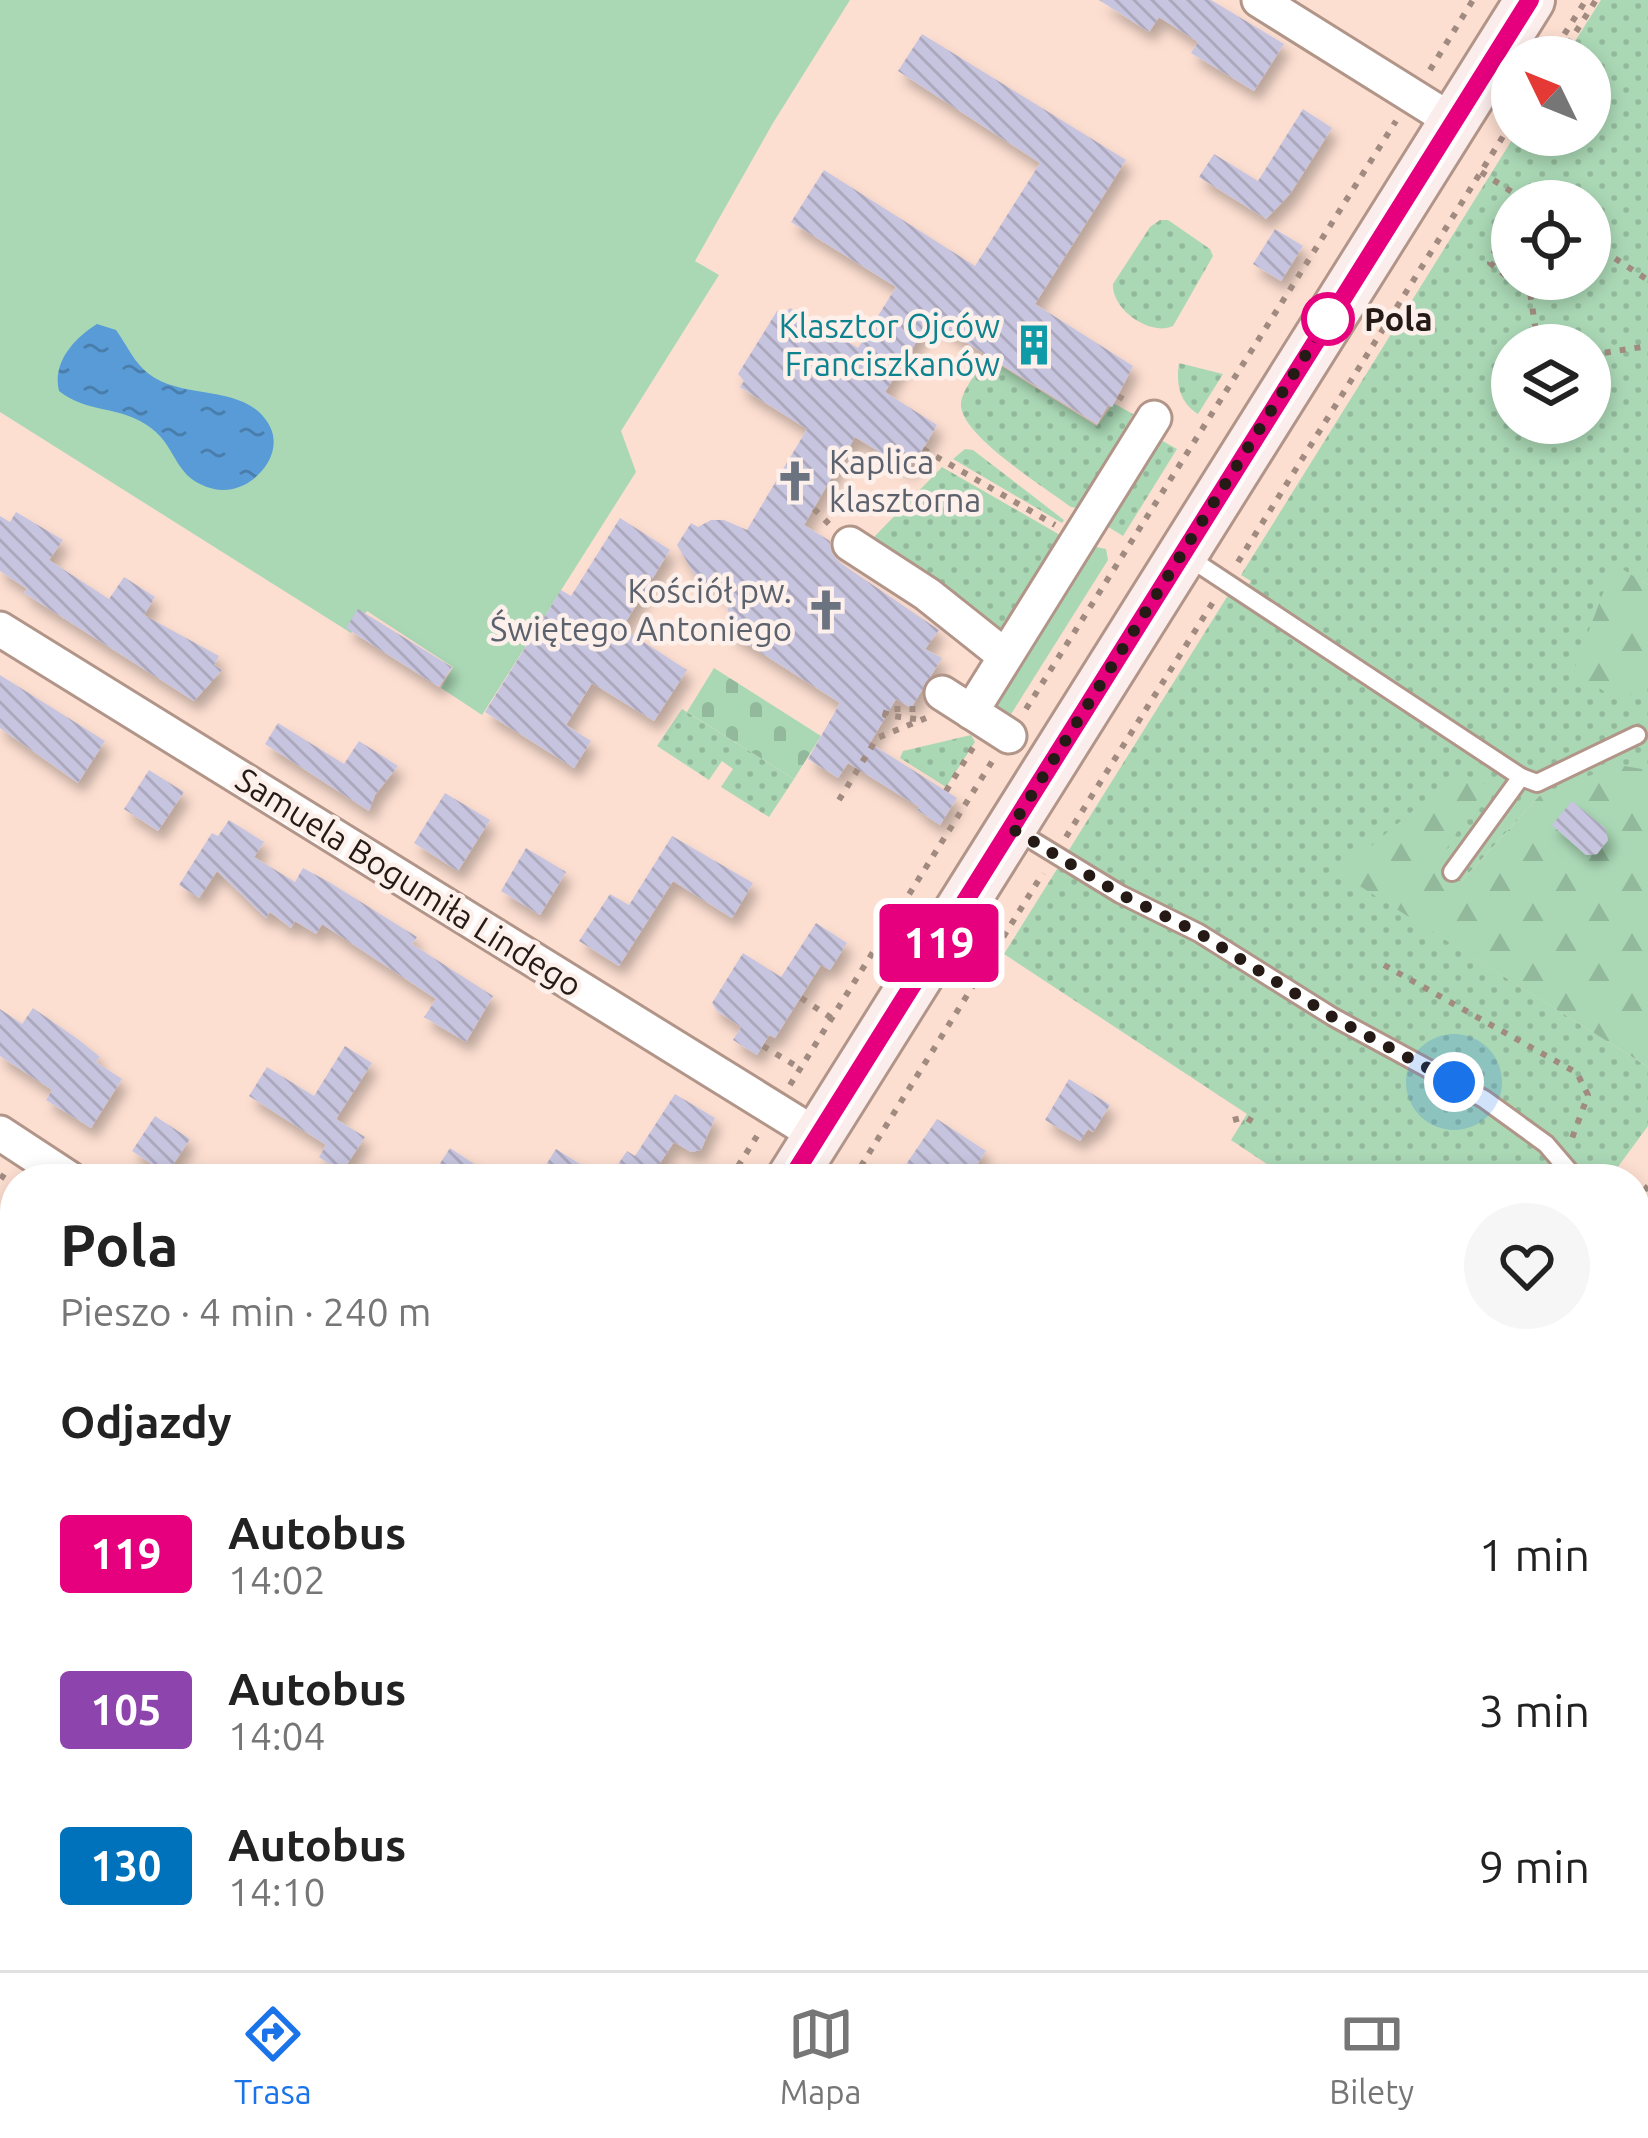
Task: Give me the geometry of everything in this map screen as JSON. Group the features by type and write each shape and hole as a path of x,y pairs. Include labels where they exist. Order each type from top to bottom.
{"street":[{"path":"1259,0 1454,122"},
{"path":"800,1164 1530,0"},
{"path":"926,708 989,724 1005,656 1082,532 1141,410"},
{"path":"850,544 927,594 1005,656"},
{"name":"Samuela Bogumiła Lindego","path":"0,629 818,1136"},
{"path":"0,1132 48,1164"}],"lane":[{"path":"1182,553 1521,777 1537,783 1637,735"},
{"path":"1453,872 1521,777"},
{"path":"1011,828 1120,894 1199,933 1334,1018 1484,1099 1546,1144 1563,1164"}],"path":[{"path":"1420,86 1473,0"},
{"path":"1563,36 1586,0"},
{"path":"1573,36 1596,0"},
{"path":"946,791 1405,107"},
{"path":"862,1164 1491,156"},
{"path":"1481,172 1492,180"},
{"path":"1611,256 1648,280"},
{"path":"1611,352 1648,346"},
{"path":"1118,397 1141,410"},
{"path":"923,448 1052,524 1082,532"},
{"path":"839,800 877,739 926,708 989,724"},
{"path":"740,1164 832,1019 989,724"},
{"path":"866,756 875,762"},
{"path":"1084,780 1097,788"},
{"path":"1384,965 1576,1073 1588,1095 1576,1132 1560,1160"},
{"path":"801,998 832,1019"},
{"path":"763,1046 801,1069"},
{"path":"1233,1120 1246,1117 1255,1123"}],"green space":[{"path":"0,0 850,0 695,261 719,275 621,431 636,472 482,715 441,688 453,667 367,611 351,633 0,412"},
{"path":"1601,0 1648,0 1648,585 1614,565 1642,680 1648,682 1648,770 1541,794 1461,882 1435,866 1340,873 1648,1067 1648,1126 1620,1164 1267,1164 1231,1140 1247,1114 1004,954 1230,592 1244,592 1251,581 1241,575 1502,156 1611,156 1611,36 1578,36"},
{"path":"1168,220 1213,256 1173,326 1154,328 1125,311 1113,284 1150,227"},
{"path":"987,357 1097,426 1113,403 1133,414 1128,423 1137,430 1082,509 1071,507 1007,461 965,418 964,394"},
{"path":"1179,363 1223,374 1198,414 1180,392"},
{"path":"1152,435 1177,449 1123,536 1097,520"},
{"path":"965,449 973,450 1062,523 953,459"},
{"path":"942,467 1067,539 1002,641 874,542"},
{"path":"1087,545 1106,549 1108,560 1008,719 986,705"},
{"path":"1614,564 1648,585 1648,682 1642,681 1623,705 1574,670"},
{"path":"714,668 821,736 794,779 687,712"},
{"path":"682,709 794,779 769,817 721,787 733,769 722,761 709,780 657,746"},
{"path":"971,735 975,742 946,787 900,758 903,751"},
{"path":"1618,765 1648,770 1648,1067 1339,873 1459,772 1486,785 1436,866 1461,882 1541,794"}],"water":[{"path":"97,324 116,330 139,365 163,382 227,396 255,409 272,433 273,446 263,470 228,490 201,484 183,471 151,428 59,391 59,371 67,352"}],"building":[{"path":"1099,0 1211,0 1284,44 1254,91 1191,53 1198,42 1159,17 1149,32"},
{"path":"922,34 1126,160 1035,304 1133,366 1112,407 1108,405 1097,424 930,320 885,392 937,425 919,456 909,470 855,437 804,525 830,541 839,562 939,630 925,649 942,658 911,708 896,699 870,743 957,798 940,825 848,763 838,778 808,759 840,703 730,633 727,595 696,577 677,545 691,523 698,527 724,520 747,530 807,429 740,387 744,381 738,374 777,311 783,315 790,308 858,348 896,287 791,222 824,170 975,266 1040,163 898,71"},
{"path":"1303,109 1332,128 1290,194 1266,219 1199,177 1214,154 1258,181"},
{"path":"1275,229 1303,246 1281,281 1253,264"},
{"path":"16,512 63,540 49,560 109,599 124,577 155,597 144,615 219,656 214,665 222,670 194,701 24,593 27,589 0,571 0,516 10,522"},
{"path":"620,518 670,550 622,628 687,670 654,721 592,683 566,725 591,741 574,768 485,712 561,590 571,596"},
{"path":"358,609 452,667 439,687 346,628"},
{"path":"0,675 105,741 78,783 0,728"},
{"path":"278,723 344,764 359,741 398,766 375,795 369,811 265,744"},
{"path":"149,770 184,792 158,831 124,809"},
{"path":"445,793 490,820 458,871 414,843"},
{"path":"1572,801 1605,828 1608,840 1597,854 1586,855 1552,825"},
{"path":"229,820 264,842 254,857 295,882 303,868 329,882 417,937 412,944 493,996 466,1042 424,1017 436,999 322,924 316,934 295,921 291,928 270,912 266,918 217,871 199,898 179,885 212,833 218,836"},
{"path":"672,836 753,883 732,918 673,881 619,966 579,941 610,894 629,905"},
{"path":"526,848 566,872 540,915 501,891"},
{"path":"816,923 847,943 830,970 821,965 775,1038 769,1035 757,1055 733,1040 741,1027 712,1003 743,953 781,977"},
{"path":"33,1008 79,1040 100,1057 96,1062 122,1079 91,1128 46,1100 52,1090 0,1056 0,1009 22,1024"},
{"path":"345,1046 372,1063 336,1119 365,1137 347,1164 330,1164 319,1157 326,1145 249,1096 267,1067 314,1096"},
{"path":"1069,1079 1110,1105 1093,1132 1088,1129 1080,1141 1045,1120"},
{"path":"675,1094 715,1118 701,1150 691,1152 674,1142 659,1164 618,1164 627,1151 635,1156"},
{"path":"155,1116 190,1139 174,1164 152,1164 132,1151"},
{"path":"937,1119 986,1151 978,1164 906,1164"},
{"path":"450,1148 474,1164 440,1164"},
{"path":"556,1149 580,1164 546,1164"}],"bus line":[{"name":"119","path":"800,1164 1530,0"}],"place":[{"name":"Pola","path":"1328,319"},
{"name":"Klasztor Ojców Franciszkanów","path":"1034,345"},
{"name":"Kaplica klasztorna","path":"795,481"},
{"name":"Kościół pw. Świętego Antoniego","path":"826,610"}],"route":[{"path":"1328,319 1011,828 1120,894 1199,933 1334,1018 1454,1082"}]}
